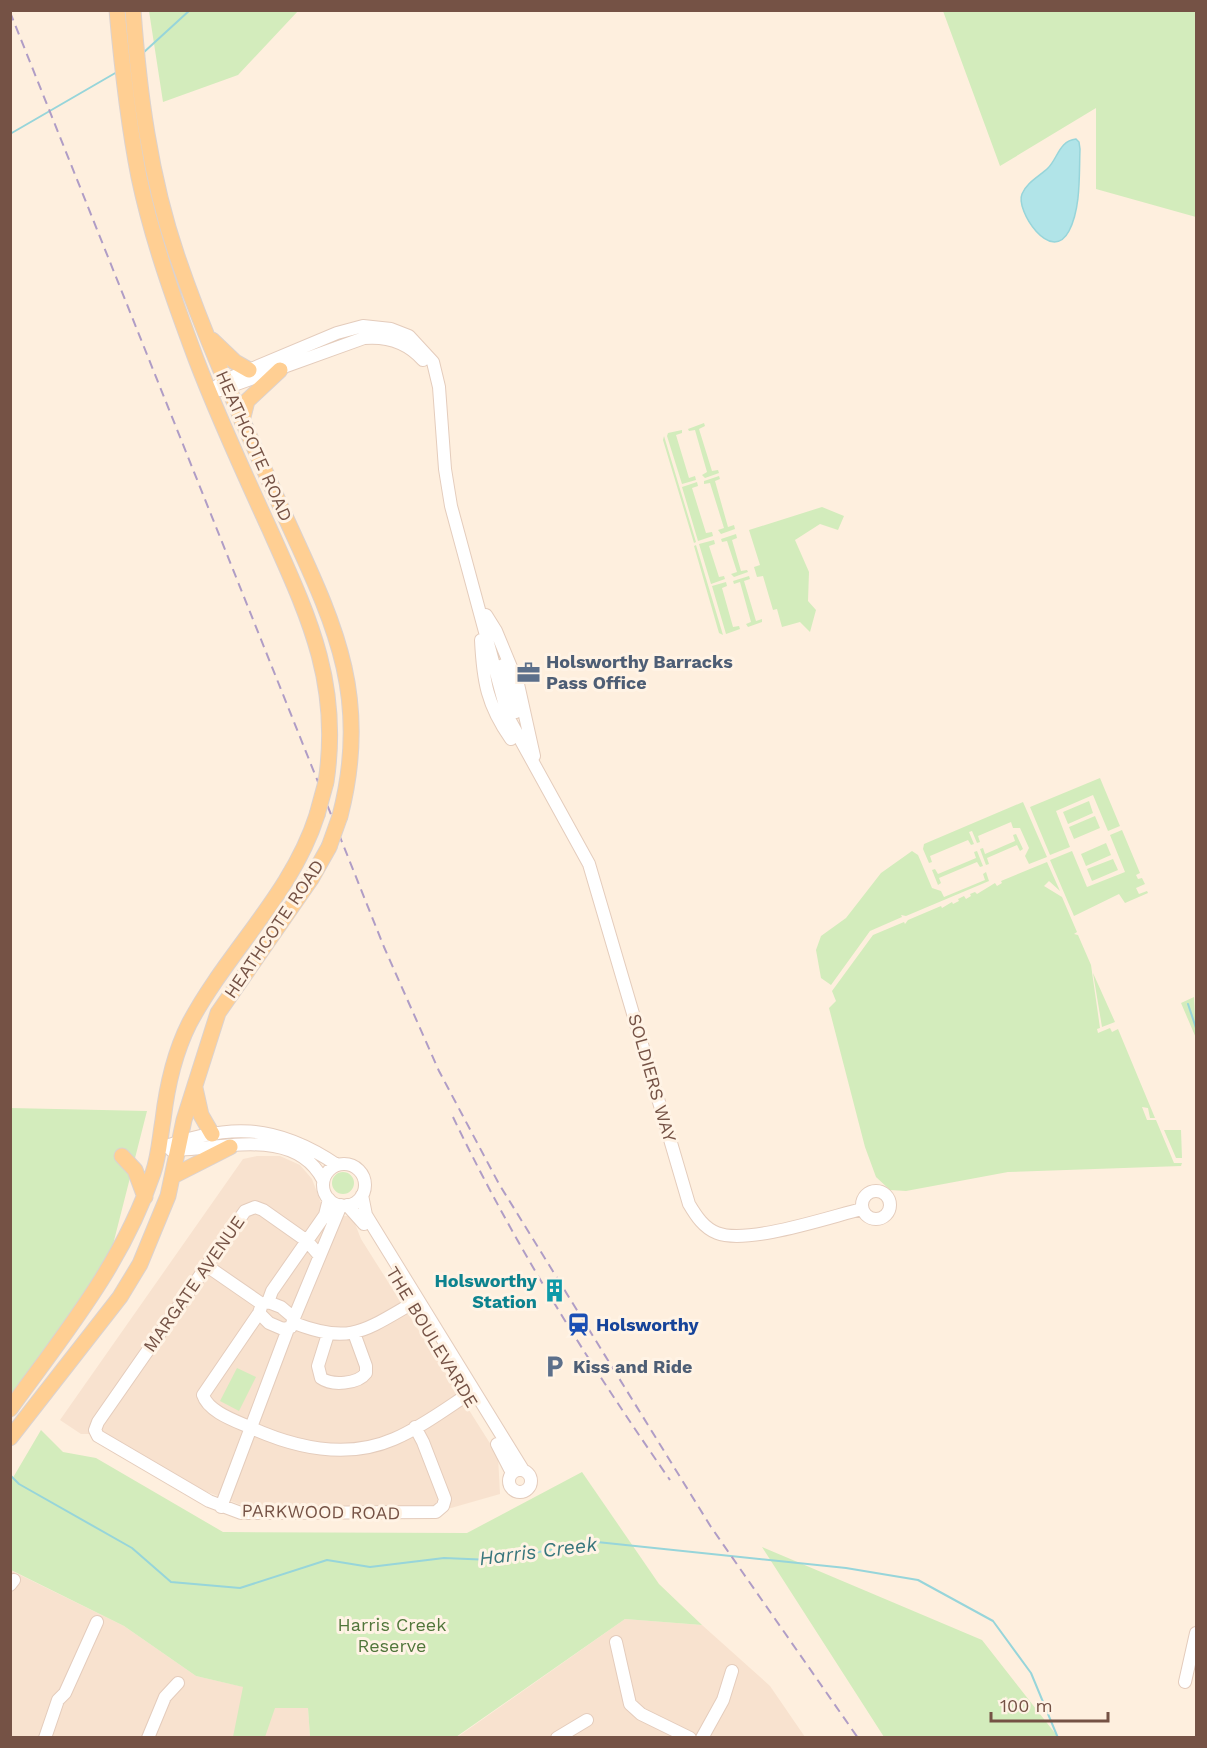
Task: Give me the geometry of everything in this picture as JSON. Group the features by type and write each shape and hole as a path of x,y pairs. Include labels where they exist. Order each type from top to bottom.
{"main road":[{"name":"HEATHCOTE ROAD","path":"11,1408 109,1272 145,1197 158,1149 166,1095 183,1037 208,991 291,872 316,815 326,782 330,734 326,686 317,643 209,392 176,305 150,219 139,178 128,50 117,10"},
{"name":"HEATHCOTE ROAD","path":"128,50 133,10"},
{"name":"HEATHCOTE ROAD","path":"10,1438 130,1281 151,1242 173,1176 195,1085 218,1013 306,887 329,847 340,816 349,775 352,723 347,675 341,646 206,334 166,219 146,133 132,89"},
{"path":"206,334 235,362 249,370"},
{"path":"242,421 247,401 280,370"},
{"path":"195,1085 201,1115 212,1134"},
{"path":"173,1176 230,1147"},
{"path":"122,1156 135,1170 145,1197"}],"street":[{"name":"SOLDIERS WAY","path":"227,384 249,370 349,329 377,326 410,336 433,362 438,380 445,469 452,506 479,604 484,680 490,702 506,730 541,777 588,864 687,1195 696,1216 718,1234 742,1237 862,1209"},
{"path":"209,392 227,384 280,370 348,343 375,337 399,342 417,352 438,380"},
{"name":"SOLDIERS WAY","path":"479,604 496,631 518,684 526,726 541,777"},
{"path":"158,1149 212,1134 254,1132 287,1138 314,1149 337,1165"},
{"path":"179,1145 230,1147 262,1144 284,1147 312,1163 323,1180 324,1193 329,1199 344,1205"},
{"path":"221,1507 319,1255 344,1205 362,1196 365,1185 359,1171 346,1164 337,1165 328,1171 323,1180"},
{"name":"THE BOULEVARDE","path":"362,1196 366,1215 518,1472"},
{"path":"329,1199 326,1213 203,1395 210,1406 252,1428 298,1445 336,1449 381,1443 415,1427 470,1393"},
{"name":"THE BOULEVARDE","path":"344,1205 359,1216 411,1304 470,1393"},
{"name":"MARGATE AVENUE","path":"96,1434 98,1422 243,1214 251,1207 262,1210 307,1241 319,1255"},
{"path":"207,1266 263,1306 286,1310 292,1324"},
{"path":"263,1306 269,1323 292,1324 328,1334 354,1333 373,1326 411,1304"},
{"path":"328,1334 318,1370 321,1378 333,1382 357,1380 366,1373 366,1365 354,1333"},
{"name":"PARKWOOD ROAD","path":"96,1434 105,1443 221,1507 248,1514 436,1512 443,1506 445,1499 415,1427"},
{"path":"45,1737 62,1708 65,1693 97,1622"},
{"path":"1185,1682 1197,1633"},
{"path":"616,1642 630,1704 641,1714 690,1737"},
{"path":"702,1737 723,1700 732,1671"},
{"path":"147,1737 164,1699 178,1683"},
{"path":"557,1737 587,1720"}],"shaded area":[{"path":"257,1156 280,1156 300,1165 312,1179 322,1206 342,1216 352,1216 361,1239 498,1456 500,1494 451,1508 241,1505 205,1491 105,1434 81,1434 60,1420 243,1159"},
{"path":"10,1570 124,1626 196,1676 244,1687 308,1708 310,1737 11,1737"},
{"path":"625,1619 702,1625 770,1686 805,1737 456,1738"}],"green space":[{"path":"149,10 298,11 238,75 163,102"},
{"path":"943,11 1196,11 1196,217 1096,189 1096,108 1000,166"},
{"path":"704,423 705,426 699,429 712,471 718,470 719,473 705,478 702,475 707,472 695,430 689,431 688,429"},
{"path":"682,430 682,433 676,435 689,478 695,476 696,480 682,484 667,436 668,433"},
{"path":"664,436 696,542 694,543 663,440"},
{"path":"719,476 720,479 715,481 728,527 734,525 735,529 721,534 718,530 724,528 710,483 704,484 704,481"},
{"path":"697,482 698,486 692,488 706,533 712,532 713,536 698,541 682,487"},
{"path":"822,507 844,516 838,530 820,524 795,540 809,572 808,601 816,610 810,632 800,622 782,627 777,609 773,610 763,576 757,577 754,567 760,565 749,530"},
{"path":"736,534 737,538 732,540 741,571 747,570 748,572 734,577 731,574 737,572 727,541 722,542 721,539"},
{"path":"714,540 715,544 709,546 719,577 724,576 725,579 711,584 699,544"},
{"path":"696,545 723,635 719,633 694,546"},
{"path":"749,576 750,579 744,581 756,621 762,619 762,622 748,627 746,624 751,622 740,582 734,584 733,581"},
{"path":"726,582 727,586 722,588 733,627 739,626 740,629 726,634 712,586"},
{"path":"1100,778 1120,826 1108,831 1093,795 1056,811 1070,847 1050,855 1030,807"},
{"path":"1089,801 1093,813 1068,824 1063,812"},
{"path":"1023,802 1047,857 1029,864 1025,856 1029,848 1020,828 1013,828 1011,822 978,836 980,842 977,843 972,831 969,832 974,844 971,845 968,840 930,856 932,862 929,863 923,849 924,844"},
{"path":"1095,816 1100,828 1074,839 1069,827"},
{"path":"1122,830 1140,873 1136,875 1138,879 1142,878 1145,884 1136,888 1139,894 1147,891 1148,893 1125,903 1119,894 1074,916 1050,860 1072,851 1087,887 1125,872 1110,835"},
{"path":"1016,834 1023,849 1020,851 1017,845 987,858 989,864 986,865 980,849 983,848 985,854 1015,841 1013,835"},
{"path":"1106,843 1111,855 1086,866 1081,854"},
{"path":"912,851 918,855 932,888 941,891 944,897 985,880 983,874 986,872 989,881 906,916 901,915 902,917 870,931 831,985 821,978 816,950 821,936 846,918 881,873"},
{"path":"977,851 983,866 980,867 977,862 939,878 941,883 938,885 932,870 935,869 938,874 976,858 974,852"},
{"path":"1113,859 1118,870 1092,881 1087,869"},
{"path":"1047,862 1060,891 1049,881 1044,886 1062,897 1077,932 1074,934 1078,935 1091,965 1100,1028 1097,1029 1098,1033 1110,1028 1112,1032 1118,1029 1155,1118 1150,1118 1148,1108 1142,1107 1147,1120 1156,1120 1174,1163 1182,1163 1181,1166 1008,1172 906,1191 890,1190 876,1177 865,1147 829,1008 836,1001 832,991 873,935 904,922 905,924 908,920 941,906 942,908 952,902 953,904 964,896 966,899 971,896 970,894 975,892 977,894 995,883 997,886 1002,883 1001,881"},
{"path":"1093,973 1115,1022 1102,1027"},
{"path":"1194,997 1196,1038 1181,1003"},
{"path":"11,1108 147,1111 105,1276 11,1414"},
{"path":"1164,1130 1181,1130 1182,1158 1176,1158"},
{"path":"343,1172 351,1175 354,1183 351,1191 343,1194 335,1191 332,1183 335,1175"},
{"path":"237,1368 256,1377 239,1411 220,1401"},
{"name":"Harris Creek Reserve","path":"41,1430 63,1452 96,1458 223,1532 467,1533 582,1472 659,1584 702,1625 625,1619 456,1737 310,1737 308,1708 275,1708 265,1737 233,1737 243,1687 196,1676 124,1626 11,1570 11,1481"},
{"path":"762,1547 982,1640 1058,1737 884,1737"}],"water":[{"path":"1076,139 1080,149 1076,212 1069,231 1062,240 1053,242 1044,238 1029,222 1021,202 1022,194 1030,183 1048,168 1062,146"}],"waterway":[{"path":"143,53 190,10"},
{"path":"10,134 117,72"},
{"path":"1188,1004 1196,1028"},
{"name":"Harris Creek","path":"10,1475 19,1484 132,1548 171,1582 240,1588 327,1560 370,1567 444,1558 492,1560 597,1542 846,1568 918,1580 993,1621 1031,1673 1058,1738"}],"railway":[{"path":"10,12 384,947 439,1071 499,1184 711,1527 858,1738"},
{"path":"453,1117 501,1211 554,1303 610,1392 670,1480"}],"place":[{"name":"Holsworthy Barracks Pass Office","path":"528,672"},
{"name":"Holsworthy Station","path":"555,1291"},
{"name":"Holsworthy","path":"578,1325"},
{"name":"Kiss and Ride","path":"555,1367"}]}
